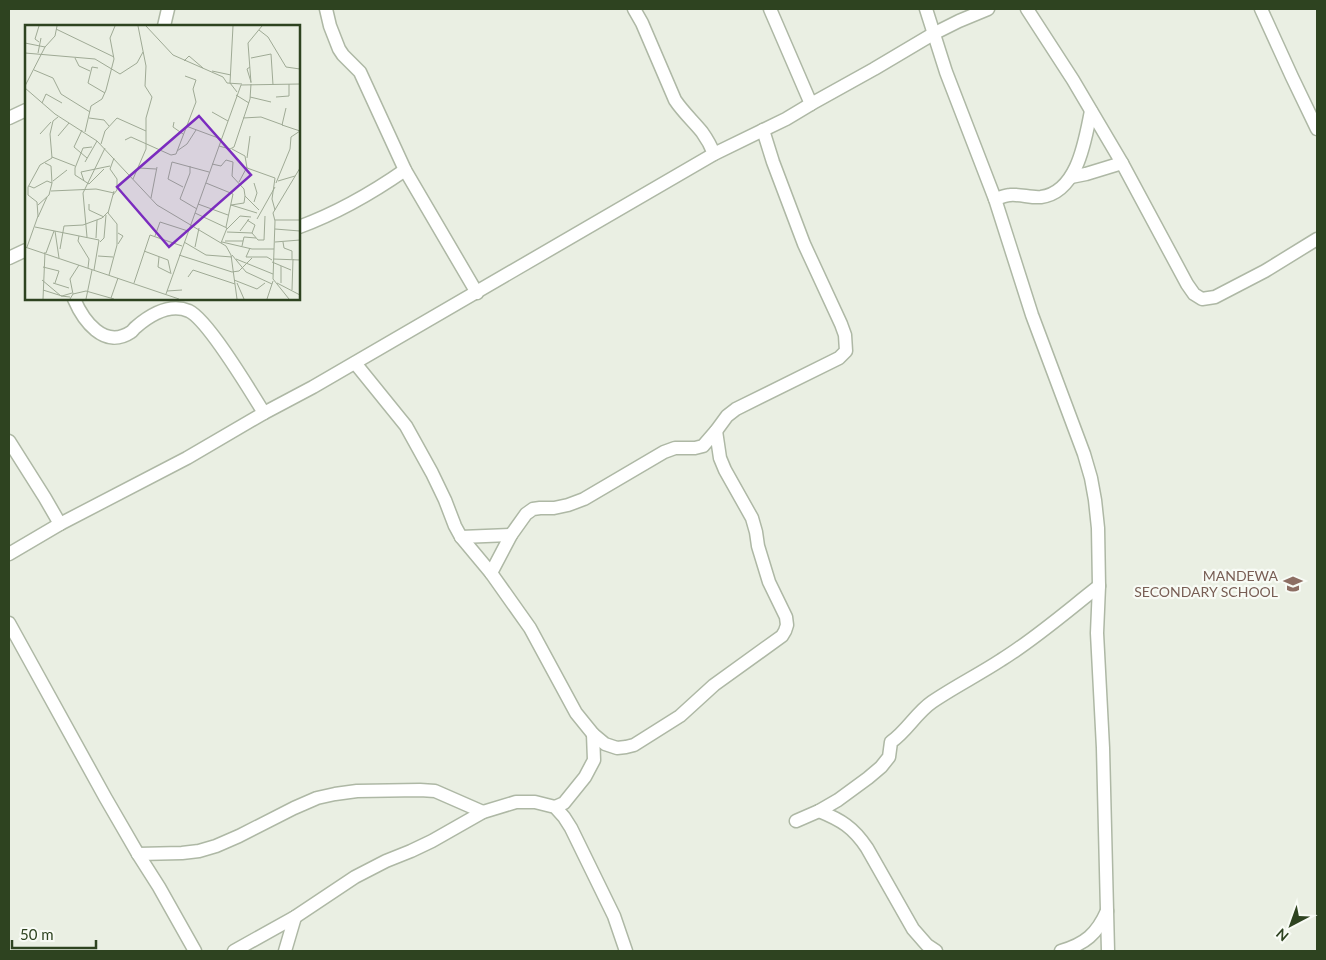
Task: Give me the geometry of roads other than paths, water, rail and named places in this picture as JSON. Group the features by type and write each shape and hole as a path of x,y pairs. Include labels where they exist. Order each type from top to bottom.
{"street":[{"path":"164,25 168,9"},
{"path":"326,9 339,49 360,72 405,170 477,293"},
{"path":"634,9 675,100 681,110 700,130 714,154"},
{"path":"770,9 811,104"},
{"path":"926,9 946,72 995,199 1032,316 1084,454 1091,478 1098,528 1097,633 1103,748 1108,951"},
{"path":"9,554 60,524 187,458 355,363 714,154 786,119 874,70 933,34 988,9"},
{"path":"1027,9 1050,43 1122,163 1194,294 1202,299 1215,298 1266,271 1317,239"},
{"path":"1261,9 1317,128"},
{"path":"9,118 25,110"},
{"path":"995,199 1008,195 1040,197 1050,195 1058,190 1071,177 1079,161 1091,111"},
{"path":"491,574 511,535 526,514 533,509 568,505 584,499 664,452 675,448 702,446 727,416 736,409 839,358 846,351 845,335 841,324 804,244 763,130"},
{"path":"1071,177 1122,163"},
{"path":"300,227 365,196 405,170"},
{"path":"9,258 25,250"},
{"path":"75,300 87,323 105,336 118,338 130,332 156,312 173,308 188,311 198,318 211,333 264,413"},
{"path":"355,363 406,426 432,473 461,537 491,574 530,628 576,713 593,734 605,744 617,748 634,745 680,716 714,685 772,644 786,631 786,617 769,582 752,518 722,464 716,431"},
{"path":"9,441 60,524"},
{"path":"461,537 511,535"},
{"path":"796,821 838,800 881,767 889,757 892,742 930,704 1002,660 1058,619 1098,586"},
{"path":"9,623 37,676 194,951"},
{"path":"555,807 564,803 570,796 585,777 594,760 593,734"},
{"path":"138,854 199,851 239,836 317,798 357,791 435,791 483,812"},
{"path":"234,951 294,917 355,877 432,841 483,812 516,802 535,802 555,807 564,817 581,847 614,916 626,951"},
{"path":"819,811 834,817 858,835 913,929 936,951"},
{"path":"1060,951 1077,945 1094,933 1101,924 1108,908"},
{"path":"285,951 294,917"}],"place":[{"name":"MANDEWA SECONDARY SCHOOL","path":"1293,584"}]}
